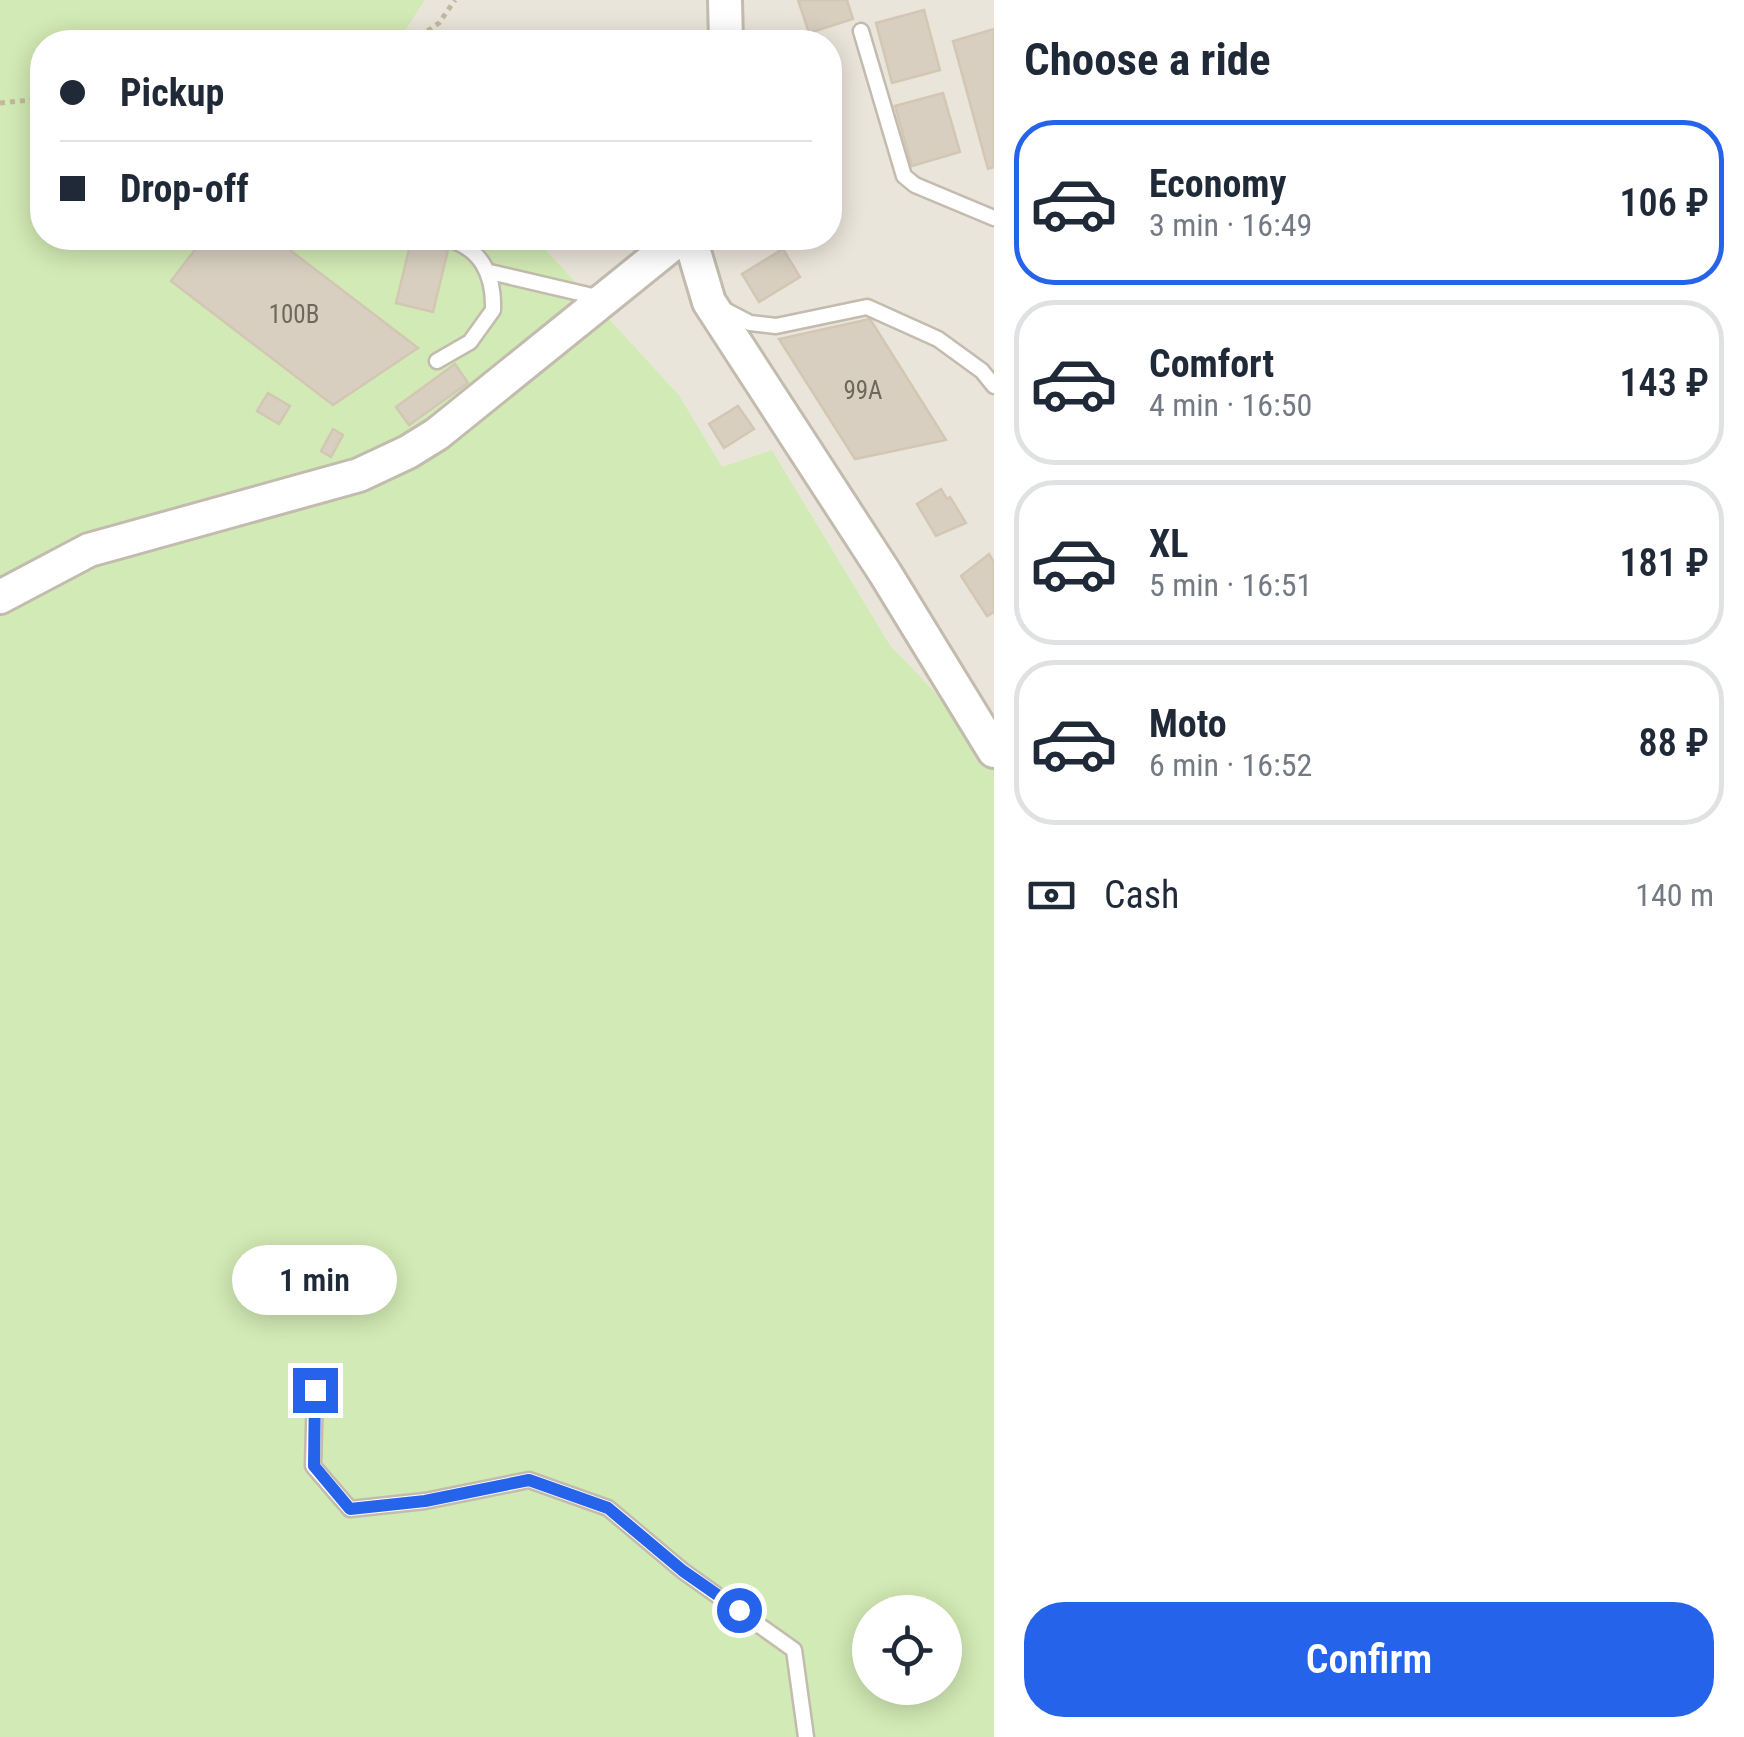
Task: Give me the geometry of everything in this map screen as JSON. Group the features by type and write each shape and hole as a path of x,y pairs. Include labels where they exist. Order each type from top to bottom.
{"street":[{"path":"725,0 726,30"},
{"path":"0,597 89,550 359,475 408,452 437,434 665,250"},
{"path":"694,250 709,302 885,573 994,751"}],"lane":[{"path":"860,31 904,176 915,185 994,218"},
{"path":"437,362 470,342 494,310 490,272 472,250"},
{"path":"490,272 604,299"},
{"path":"709,302 750,323 776,326 867,307 938,339 982,371 994,386"},
{"path":"315,1390 314,1466 350,1509 425,1501 529,1480 608,1508 683,1571 794,1650 806,1737"}],"path":[{"path":"429,30 439,23 455,0"},
{"path":"0,103 30,99"}],"shaded area":[{"path":"425,0 994,0 994,754 890,645 772,450 722,468 679,395 546,250 842,250 842,30 406,30"}],"green space":[{"path":"0,0 425,0 406,30 30,30 30,250 546,250 679,395 722,467 772,450 890,645 994,754 994,1737 0,1737"}],"building":[{"path":"798,0 847,0 853,19 808,30"},
{"path":"924,10 940,70 892,83 876,23"},
{"path":"994,29 994,167 988,169 953,41"},
{"path":"943,93 960,152 912,166 895,106"},
{"path":"195,250 290,250 418,348 333,405 171,281"},
{"path":"409,250 448,250 433,312 396,303"},
{"path":"784,250 800,277 759,302 742,274"},
{"path":"870,319 946,440 855,459 779,339"},
{"path":"455,364 468,383 409,425 396,407"},
{"path":"268,393 290,406 279,424 257,411"},
{"path":"738,406 754,429 724,448 709,424"},
{"path":"333,429 343,435 331,457 321,451"},
{"path":"941,489 966,523 936,536 917,504"},
{"path":"989,554 994,562 994,612 987,616 961,576"}],"route":[{"path":"315,1390 314,1466 350,1509 425,1501 529,1480 608,1508 683,1571 739,1610"}]}
